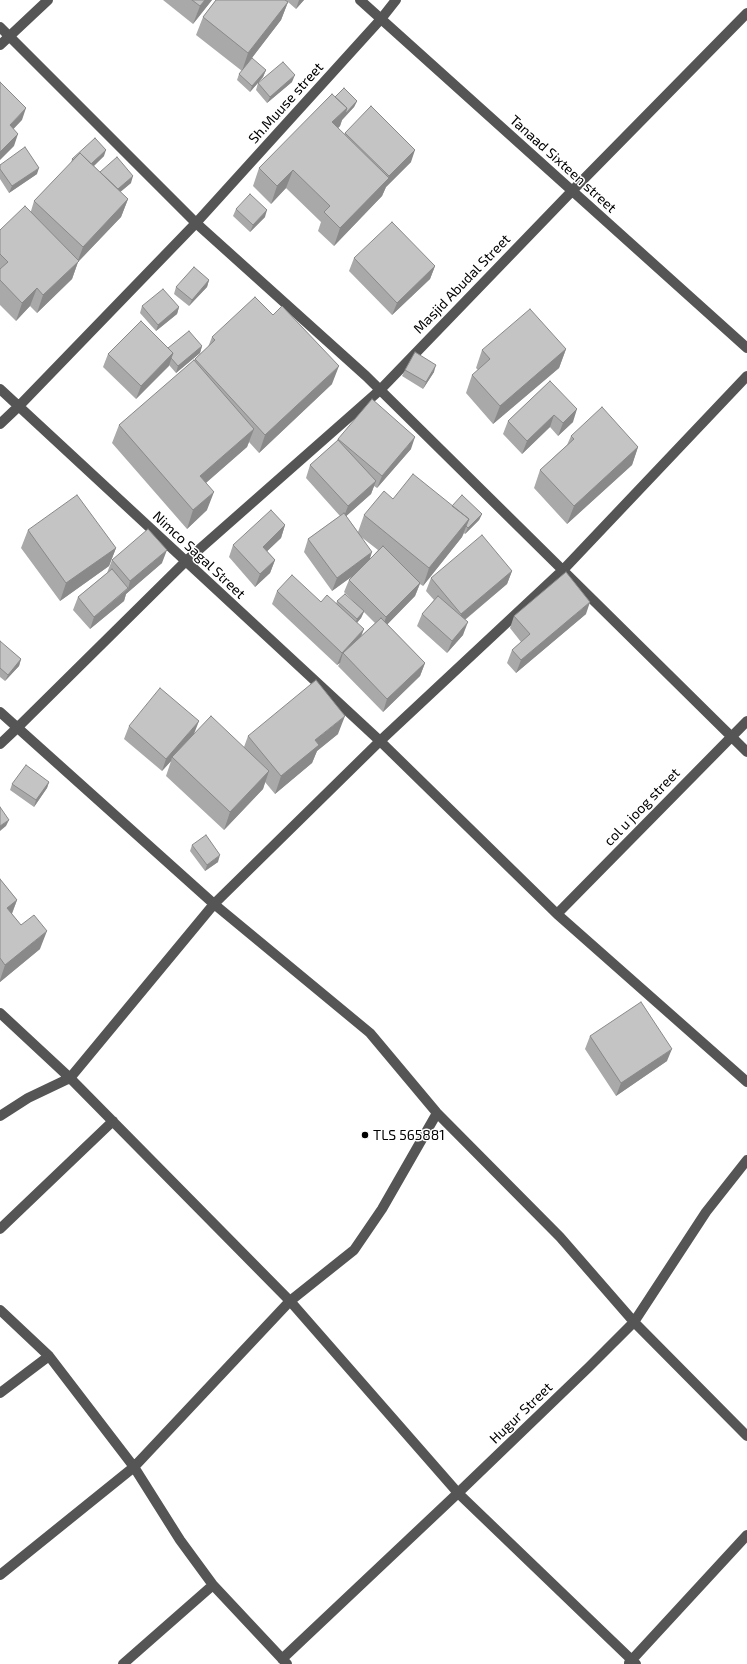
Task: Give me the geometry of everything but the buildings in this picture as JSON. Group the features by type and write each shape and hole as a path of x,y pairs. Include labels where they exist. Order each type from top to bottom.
{"street":[{"path":"0,45 48,0"},
{"name":"Tanaad Sixteen street","path":"360,0 747,348"},
{"name":"Sh.Muuse street","path":"0,424 196,223 381,19 396,0"},
{"name":"Masjid Abudal Street","path":"0,744 18,728 186,561 380,390 572,191 747,13"},
{"path":"0,27 196,223 380,390 747,752"},
{"path":"0,1116 28,1098 70,1078 214,904 380,741 563,570 747,376"},
{"name":"Nimco Sagal Street","path":"0,389 380,741 557,914 747,1082"},
{"path":"0,712 214,904 370,1033 437,1113 560,1237 634,1322 747,1436"},
{"name":"col u joog street","path":"557,914 730,736 747,721"},
{"path":"0,1013 70,1078 290,1301 458,1493 632,1662 747,1536"},
{"path":"0,1575 134,1467 290,1301 354,1250 382,1210 437,1113"},
{"path":"0,1229 113,1121"},
{"name":"Hugur Street","path":"284,1661 634,1322 706,1212 747,1160"},
{"path":"0,1310 48,1356 134,1467 180,1540 213,1585 284,1661"},
{"path":"0,1392 48,1356"},
{"path":"123,1664 213,1585"}],"place":[{"name":"TLS 565881","path":"365,1135"}]}
